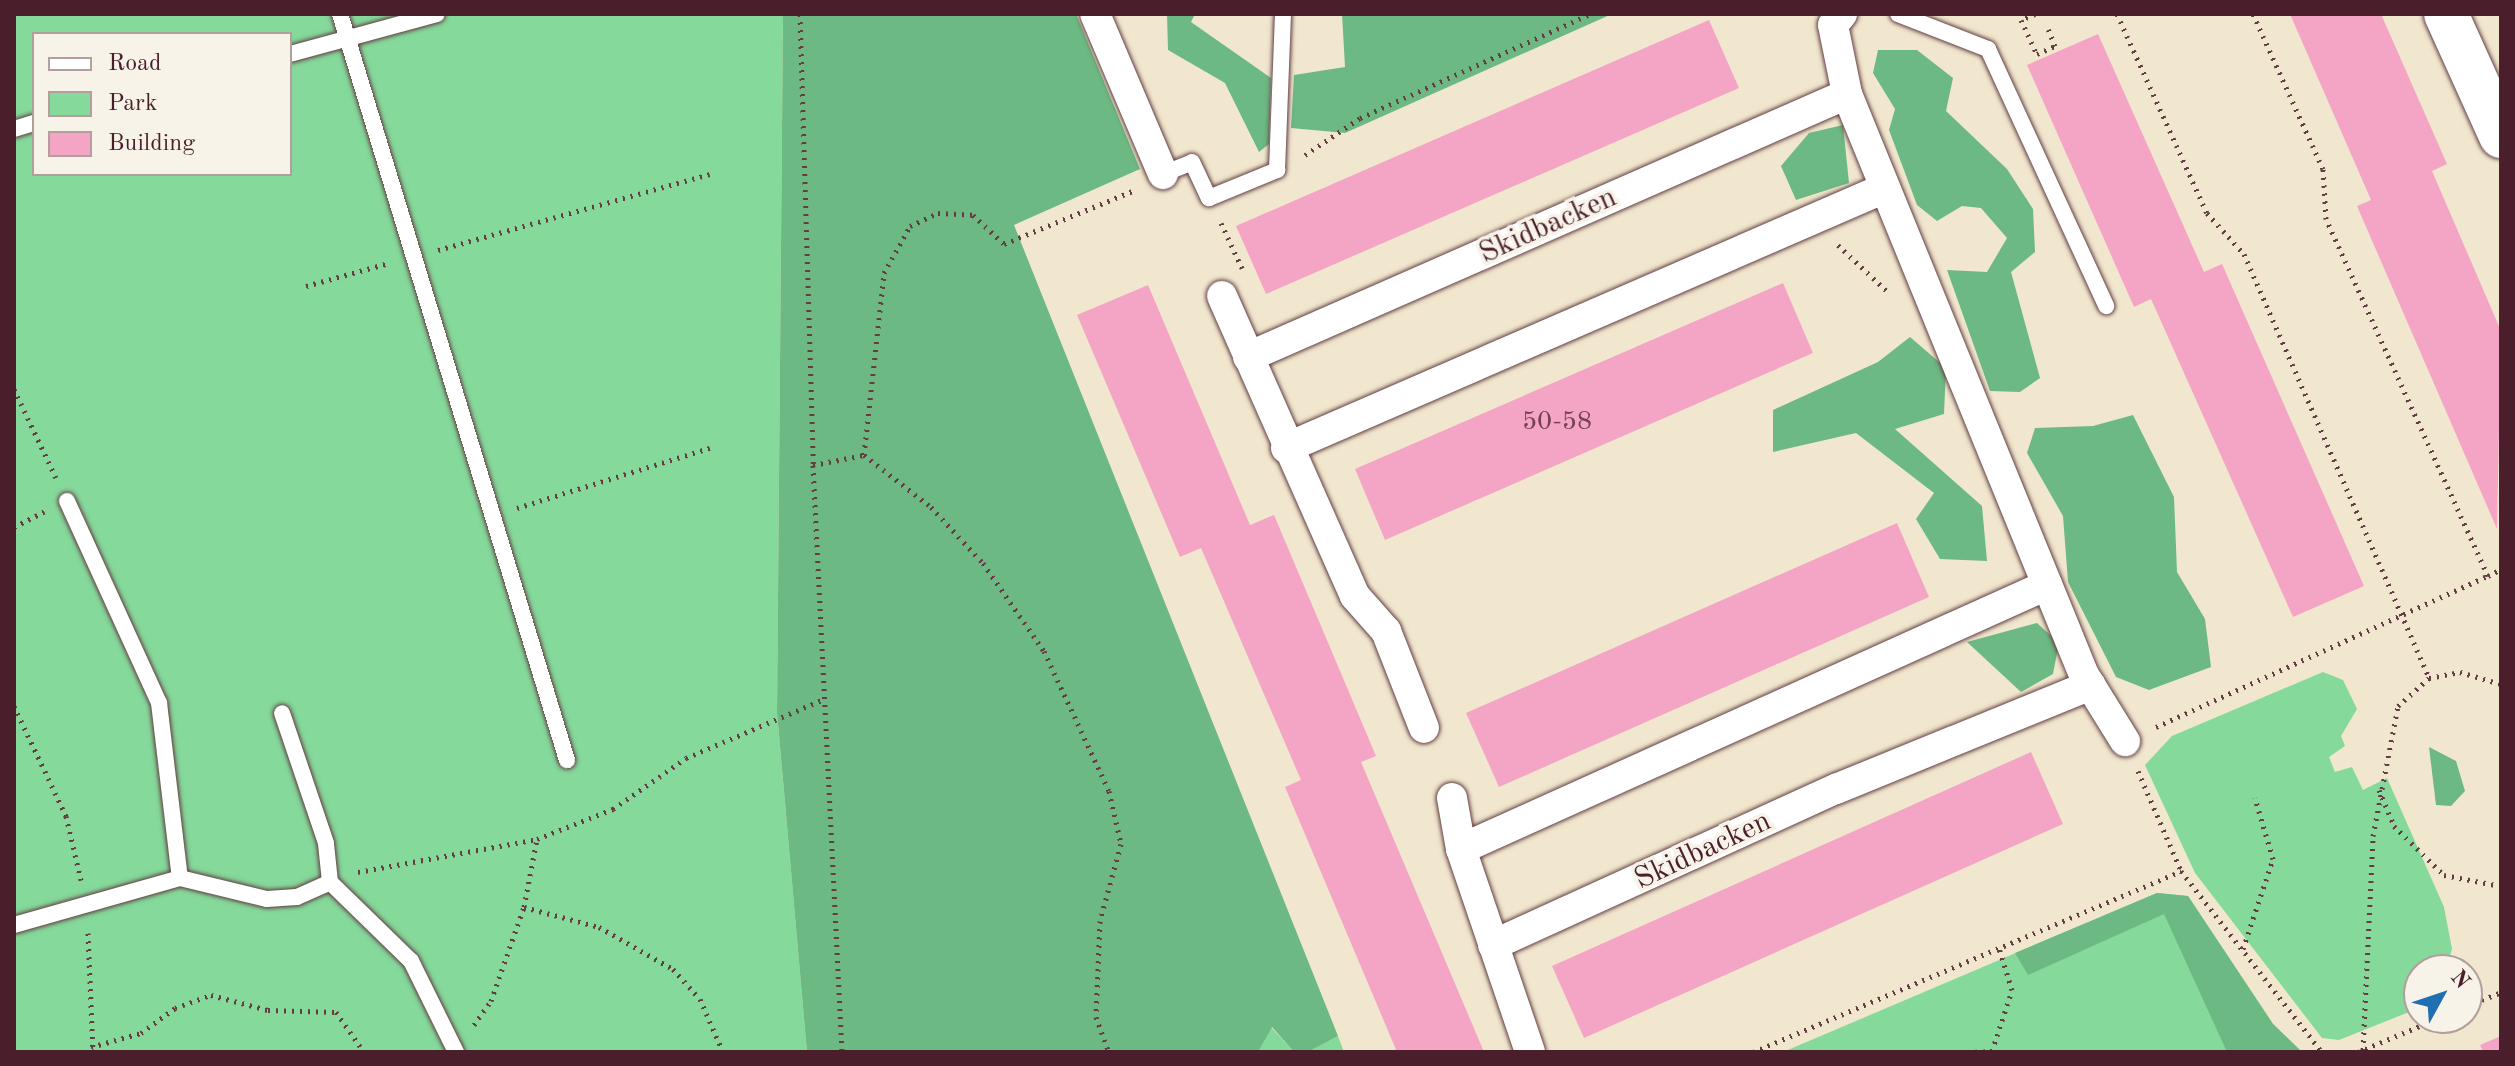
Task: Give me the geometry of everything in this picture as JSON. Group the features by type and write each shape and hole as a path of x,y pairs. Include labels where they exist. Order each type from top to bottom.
{"street":[{"path":"1095,14 1163,174"},
{"path":"1842,14 1833,25 1847,94 2047,585 2091,685 2125,741"},
{"path":"2446,14 2501,136"},
{"name":"Skidbacken","path":"1248,357 1847,94"},
{"path":"1286,448 1885,188"},
{"path":"1222,296 1286,448 1355,596 1386,631 1424,728"},
{"path":"1461,849 2047,585"},
{"name":"Skidbacken","path":"1493,945 1836,789 2091,685"},
{"path":"1452,798 1461,849 1530,1052"}],"lane":[{"path":"340,14 567,760"},
{"path":"292,53 437,14"},
{"path":"1163,174 1192,162 1209,198 1277,170 1283,14"},
{"path":"1898,14 1988,49 2106,306"},
{"path":"67,501 159,703 180,878"},
{"path":"282,713 326,843 330,882 411,961 456,1050"},
{"path":"14,925 180,878 267,899 297,897 330,882"}],"path":[{"path":"800,14 813,465 842,1052"},
{"path":"1277,170 1360,118 1590,14"},
{"path":"2035,14 2021,20 2037,54 2055,46 2048,29"},
{"path":"2117,14 2207,213 2244,254 2429,678"},
{"path":"2253,14 2323,169 2326,219 2488,576"},
{"path":"306,286 710,174"},
{"path":"864,455 884,273 910,226 938,213 973,215 1004,244 1120,199"},
{"path":"1811,220 1904,306"},
{"path":"1226,232 1250,285"},
{"path":"14,389 67,501"},
{"path":"492,516 710,448"},
{"path":"813,465 864,455 931,507 983,563 1044,651 1094,754 1121,844 1100,921 1096,1017 1109,1052"},
{"path":"2322,1052 2181,871 2125,741 2501,569"},
{"path":"2403,1033 2361,1051 2379,789 2398,706 2429,678 2460,672 2501,684"},
{"path":"330,882 372,867 537,839 613,809 686,758 824,699"},
{"path":"14,706 66,816 87,906 92,1049 141,1033 175,1008 211,995 268,1010 336,1012 364,1052"},
{"path":"2379,789 2403,837 2444,875 2501,886"},
{"path":"2242,949 2273,859 2255,798"},
{"path":"456,1050 491,1001 524,907 537,839"},
{"path":"1753,1052 2181,871"},
{"path":"524,907 599,927 673,969 700,999 723,1052"},
{"path":"1967,1052 1994,1052 2012,990 1999,948"}],"green space":[{"path":"14,14 783,14 777,712 807,1052 14,1052"},
{"path":"783,14 1076,14 1140,169 1014,225 1338,1036 1308,1052 1294,1052 1272,1027 1258,1052 807,1052 777,712"},
{"path":"1167,14 1195,14 1191,22 1271,78 1269,144 1259,152 1225,83 1168,50"},
{"path":"1342,14 1612,14 1345,133 1291,128 1294,75 1345,67"},
{"path":"1878,50 1917,50 1953,78 1946,111 2007,169 2033,209 2035,252 2011,272 2040,378 2020,392 1990,391 1947,270 1987,272 2007,238 1981,208 1962,206 1937,221 1917,205 1889,130 1895,109 1873,73"},
{"path":"1843,125 1849,183 1796,200 1781,166 1809,133"},
{"path":"1910,337 1946,368 1944,414 1895,429 1982,506 1987,561 1940,559 1916,519 1934,493 1856,433 1773,452 1773,410 1878,362"},
{"path":"2133,415 2174,497 2177,572 2205,619 2211,667 2149,690 2116,677 2068,582 2063,516 2027,453 2035,428 2093,426"},
{"path":"2037,623 2059,643 2053,674 2021,692 1967,642"},
{"path":"2323,672 2343,680 2357,709 2341,736 2345,746 2329,757 2335,772 2352,767 2363,790 2387,778 2444,907 2452,949 2451,954 2403,954 2403,1014 2339,1040 2322,1038 2195,873 2145,765 2172,736"},
{"path":"2429,747 2456,761 2465,791 2451,806 2436,805"},
{"path":"2157,893 2188,896 2273,1024 2302,1052 1783,1052"},
{"path":"2157,893 2188,896 2273,1024 2302,1052 2227,1052 2164,914 2028,975 2015,953"},
{"path":"1271,1027 1294,1052 1258,1052"},
{"path":"1338,1036 1344,1052 1308,1052"}],"building":[{"path":"2290,14 2381,14 2447,164 2432,171 2501,331 2497,529 2357,206 2371,200"},
{"path":"1709,20 1739,88 1266,294 1236,226"},
{"path":"2098,34 2204,272 2222,264 2364,586 2293,617 2151,299 2134,307 2027,65"},
{"path":"1783,283 1813,353 1385,540 1355,469"},
{"path":"1148,285 1250,525 1274,515 1376,756 1361,762 1484,1052 1397,1052 1285,787 1301,780 1201,548 1180,557 1077,315"},
{"path":"1897,523 1929,597 1499,787 1466,713"},
{"path":"2031,752 2063,824 1584,1038 1552,966"},
{"path":"2501,1036 2501,1052 2483,1052 2480,1045"}]}
